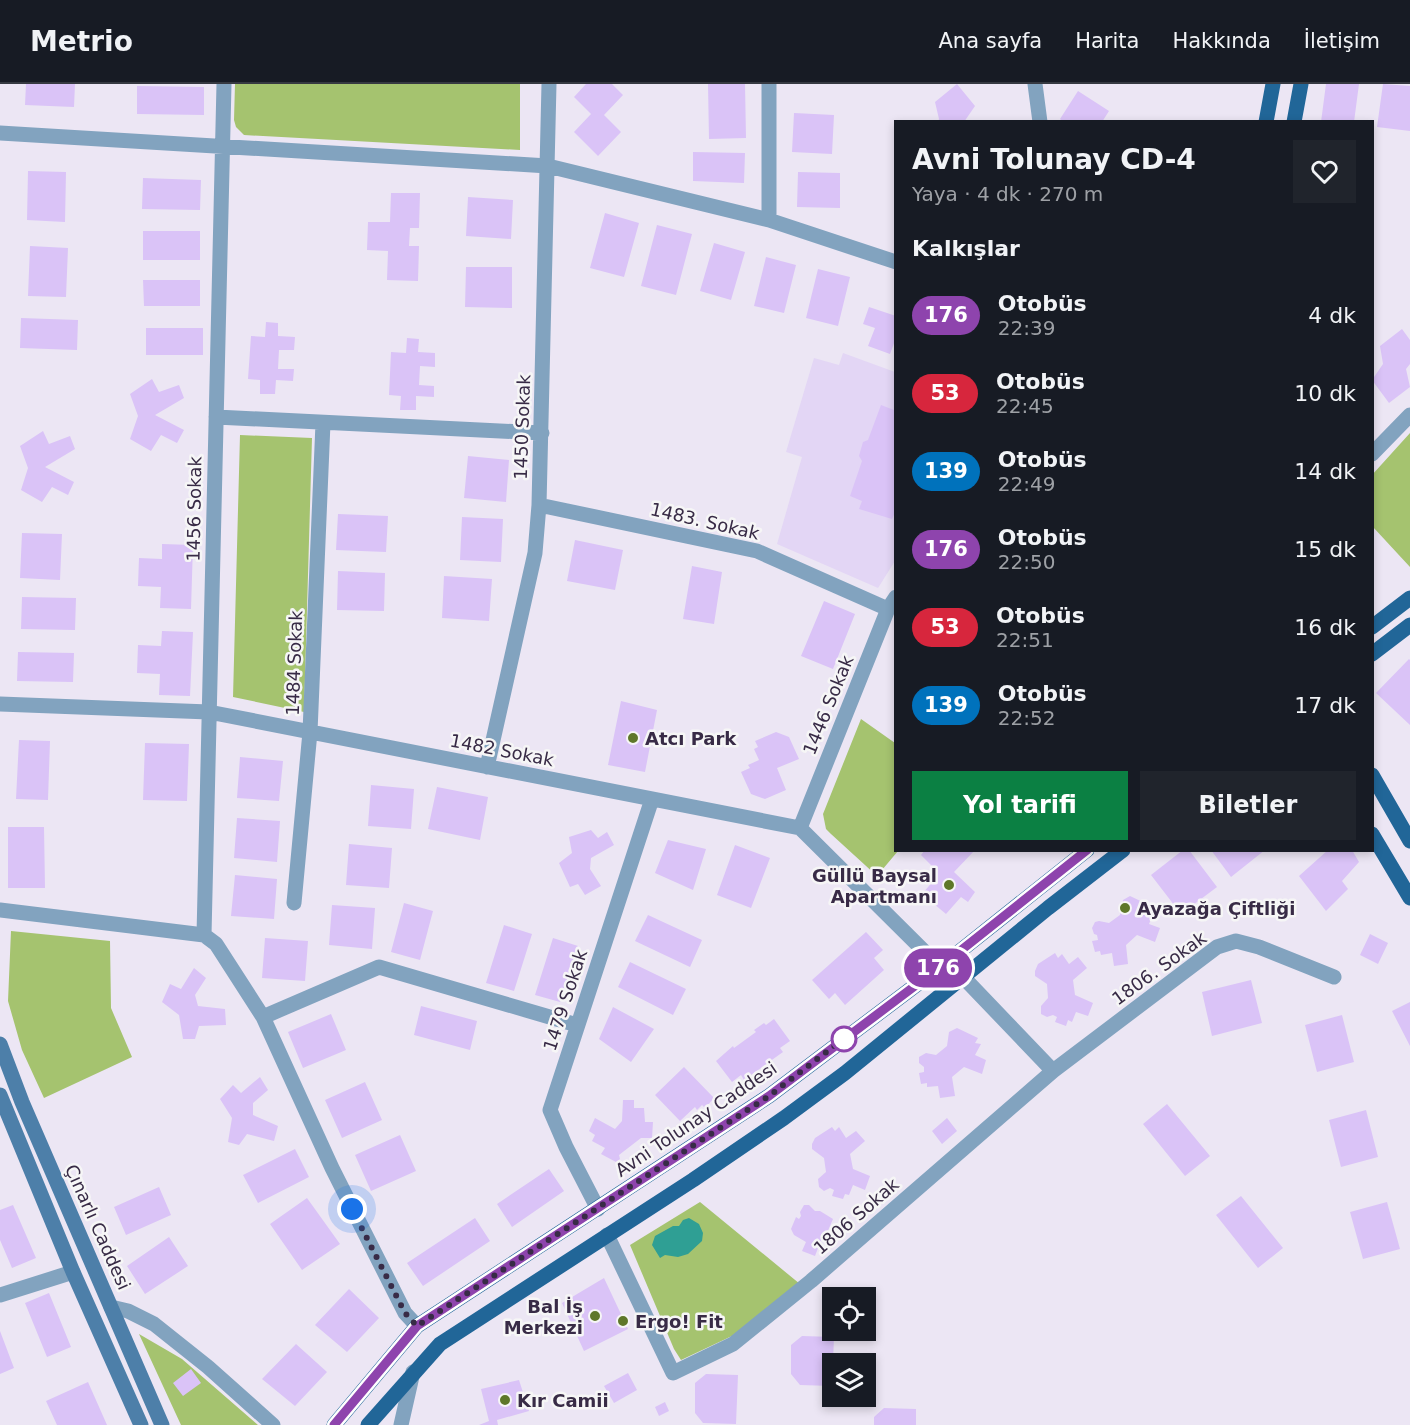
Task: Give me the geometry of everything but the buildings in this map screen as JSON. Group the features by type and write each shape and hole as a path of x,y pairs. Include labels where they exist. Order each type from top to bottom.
{"main road":[{"path":"1266,120 1273,84"},
{"path":"1294,120 1301,84"},
{"path":"1374,625 1410,598"},
{"path":"1374,654 1410,625"},
{"path":"1374,778 1410,841"},
{"path":"1374,837 1410,898"},
{"name":"Avni Tolunay Caddesi","path":"334,1425 417,1326 769,1096 940,967 1084,852"},
{"path":"368,1425 440,1344 693,1180 784,1118 964,978 1048,908 1120,852"},
{"name":"Çınarlı Caddesi","path":"0,1044 22,1102 162,1425"},
{"path":"0,1095 73,1272 141,1425"}],"street":[{"name":"1456 Sokak","path":"204,936 224,84"},
{"name":"1450 Sokak","path":"488,767 535,553 542,433 549,84"},
{"path":"769,84 769,220"},
{"path":"1035,84 1040,120"},
{"path":"0,133 548,166 769,220 894,261"},
{"path":"1374,452 1410,414"},
{"path":"216,417 542,433"},
{"name":"1484 Sokak","path":"294,903 310,732 323,423"},
{"name":"1483. Sokak","path":"539,505 757,551 892,603"},
{"name":"1446 Sokak","path":"800,828 892,603"},
{"name":"1482 Sokak","path":"0,704 209,712 800,828"},
{"name":"1479 Sokak","path":"598,1209 550,1110 652,799"},
{"path":"800,828 940,967"},
{"path":"0,910 204,936 216,944 263,1017 332,1168 405,1313 417,1326"},
{"name":"1806. Sokak","path":"1053,1071 1217,947 1236,941 1259,947 1334,976"},
{"path":"263,1017 379,967 577,1025"},
{"path":"964,978 1053,1071"},
{"name":"1806 Sokak","path":"607,1235 673,1373 733,1344 742,1337 811,1281 1053,1071"},
{"path":"0,1295 73,1272"},
{"path":"111,1307 128,1311 154,1324 208,1367 273,1425"},
{"path":"401,1425 413,1372"}],"shaded area":[{"path":"235,84 520,84 520,150 244,135 236,127 234,120"},
{"path":"843,353 894,372 894,563 878,588 777,544 802,457 786,452 814,358 839,365"},
{"path":"1410,433 1410,567 1374,528 1374,473"},
{"path":"240,435 312,438 304,712 233,697"},
{"path":"861,719 894,742 894,852 897,852 877,876 826,829 823,814"},
{"path":"11,931 110,941 111,1008 132,1057 44,1098 22,1050 8,1001"},
{"path":"700,1202 800,1284 732,1336 681,1360 674,1349 630,1245"},
{"path":"689,1218 699,1224 703,1233 702,1241 688,1254 678,1257 665,1255 660,1258 652,1245 655,1236 673,1226 679,1226 683,1220"},
{"path":"139,1334 182,1359 258,1425 181,1425"}],"bus line":[{"name":"176","path":"334,1425 417,1326 769,1096 940,967 1084,852"}],"place":[{"name":"Atcı Park","path":"633,738"},
{"name":"Güllü Baysal Apartmanı","path":"949,885"},
{"name":"Ayazağa Çiftliği","path":"1125,908"},
{"name":"Bal İş Merkezi","path":"595,1316"},
{"name":"Ergo! Fit","path":"623,1321"},
{"name":"Kır Camii","path":"505,1400"}],"route":[{"path":"352,1209 405,1313 417,1326 769,1096 850,1034 844,1039"}]}
